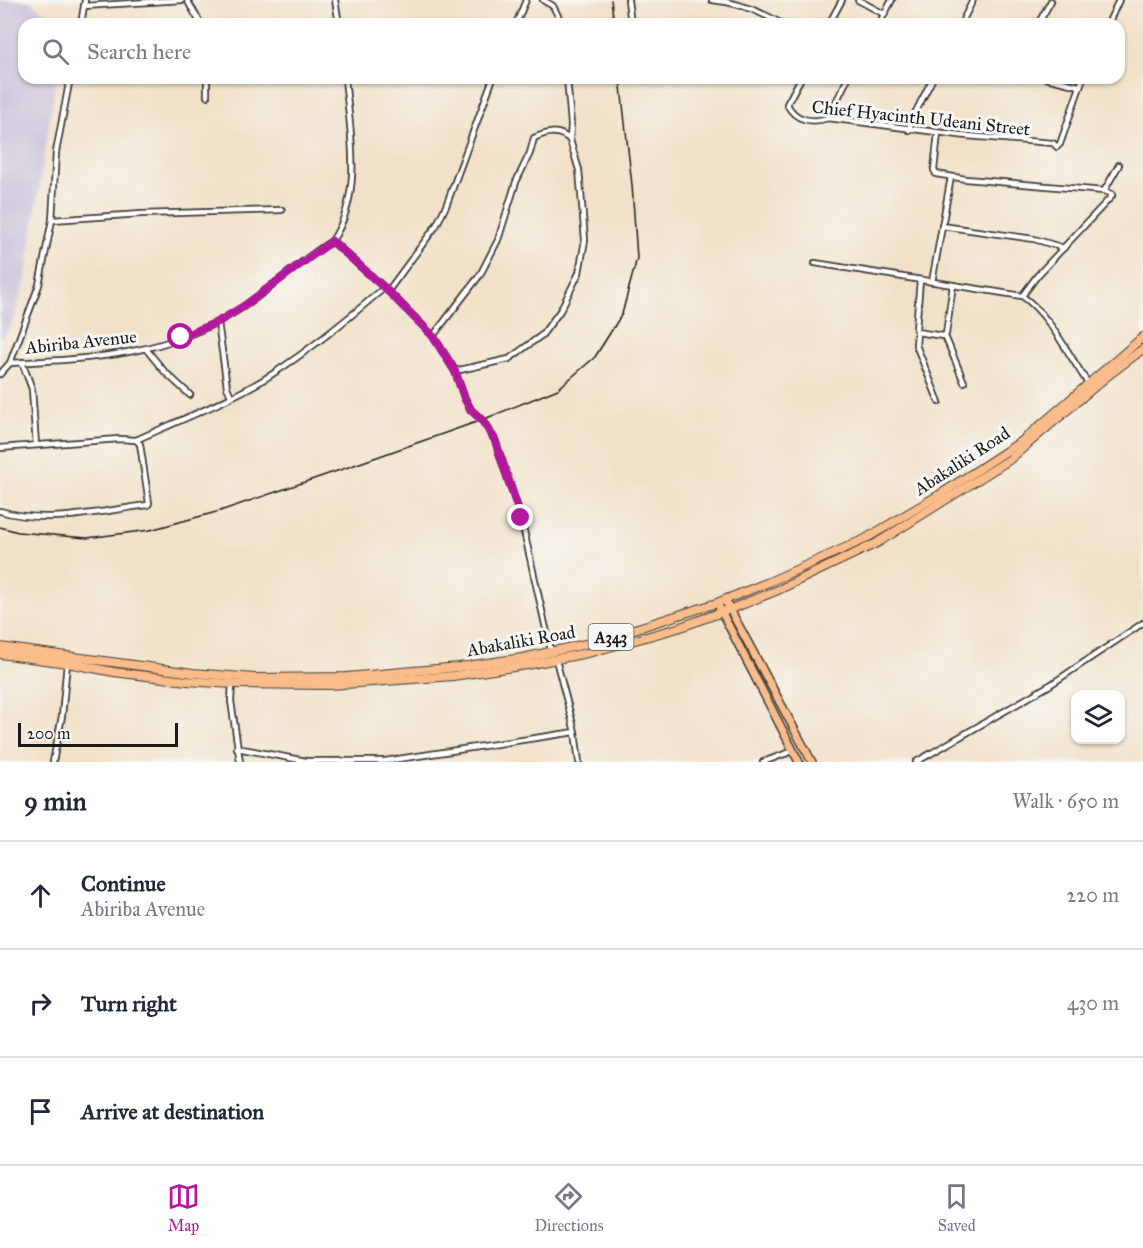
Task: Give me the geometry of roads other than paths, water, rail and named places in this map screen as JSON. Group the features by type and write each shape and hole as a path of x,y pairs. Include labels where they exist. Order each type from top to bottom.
{"highway":[{"name":"Abakaliki Road","path":"0,646 182,672 255,678 394,674 554,656 721,602 845,548 898,520 1022,441 1143,337"},
{"name":"Abakaliki Road","path":"0,654 114,672 232,684 356,684 453,676 678,628 778,590 878,543 973,485 1034,441 1143,349"}],"main road":[{"path":"721,602 799,762"},
{"path":"725,611 812,762"}],"street":[{"path":"82,18 85,3 184,0 197,18"},
{"path":"335,0 338,18"},
{"path":"518,18 526,0"},
{"path":"543,0 553,6 559,18"},
{"path":"628,0 630,18"},
{"path":"712,0 753,9 770,18"},
{"path":"832,18 842,0"},
{"path":"858,0 884,14"},
{"path":"882,18 892,0"},
{"path":"964,18 973,0"},
{"path":"1111,18 1119,0"},
{"path":"1041,18 1051,1"},
{"path":"10,363 39,285 52,220 56,152 69,84"},
{"path":"207,84 207,96"},
{"name":"Abiriba Avenue","path":"0,374 10,363 85,358 146,350 218,322 244,306 332,241 340,228 351,196 353,152 346,84"},
{"path":"0,448 119,439 136,440 231,396 274,373 347,320 386,289 436,226 446,206 491,84"},
{"path":"455,371 509,359 542,335 565,304 579,273 585,240 579,170 570,140 568,84"},
{"name":"Chief Hyacinth Udeani Street","path":"798,84 787,104 796,117 804,120 819,121 828,118 909,130 1053,143 1057,147 1060,144 1079,86"},
{"path":"828,118 846,84"},
{"path":"909,130 911,121 930,84"},
{"path":"1071,84 1079,86"},
{"path":"433,336 480,275 498,240 516,182 530,153 534,138 542,134 558,132 570,140"},
{"path":"938,133 934,173 951,177 1104,191 1112,194 1022,296"},
{"path":"1104,191 1119,165"},
{"path":"932,282 951,177"},
{"path":"52,220 141,214 282,210"},
{"path":"942,226 1034,239 1064,248"},
{"path":"332,241 386,289 433,336 455,371 467,404 482,420 495,440 521,518 575,732 579,762"},
{"path":"815,263 1022,296 1033,303 1088,383"},
{"path":"920,280 915,326 916,345 939,402"},
{"path":"953,285 945,336 964,382"},
{"path":"218,322 227,387 231,396"},
{"path":"917,332 945,336"},
{"path":"146,350 164,371 190,394"},
{"path":"22,362 32,389 36,446"},
{"path":"0,511 33,518 52,518 148,505 140,444 136,440"},
{"path":"916,762 1050,685 1120,640 1143,622"},
{"path":"53,762 62,716 68,663"},
{"path":"232,684 231,701 240,762"},
{"path":"237,748 306,761 378,762 575,732"},
{"path":"762,762 793,751"}],"railway":[{"path":"611,0 613,18"},
{"path":"0,527 18,532 87,538 150,530 220,511 340,470 482,420 558,389 595,357 622,314 637,258 632,185 621,84"}]}
